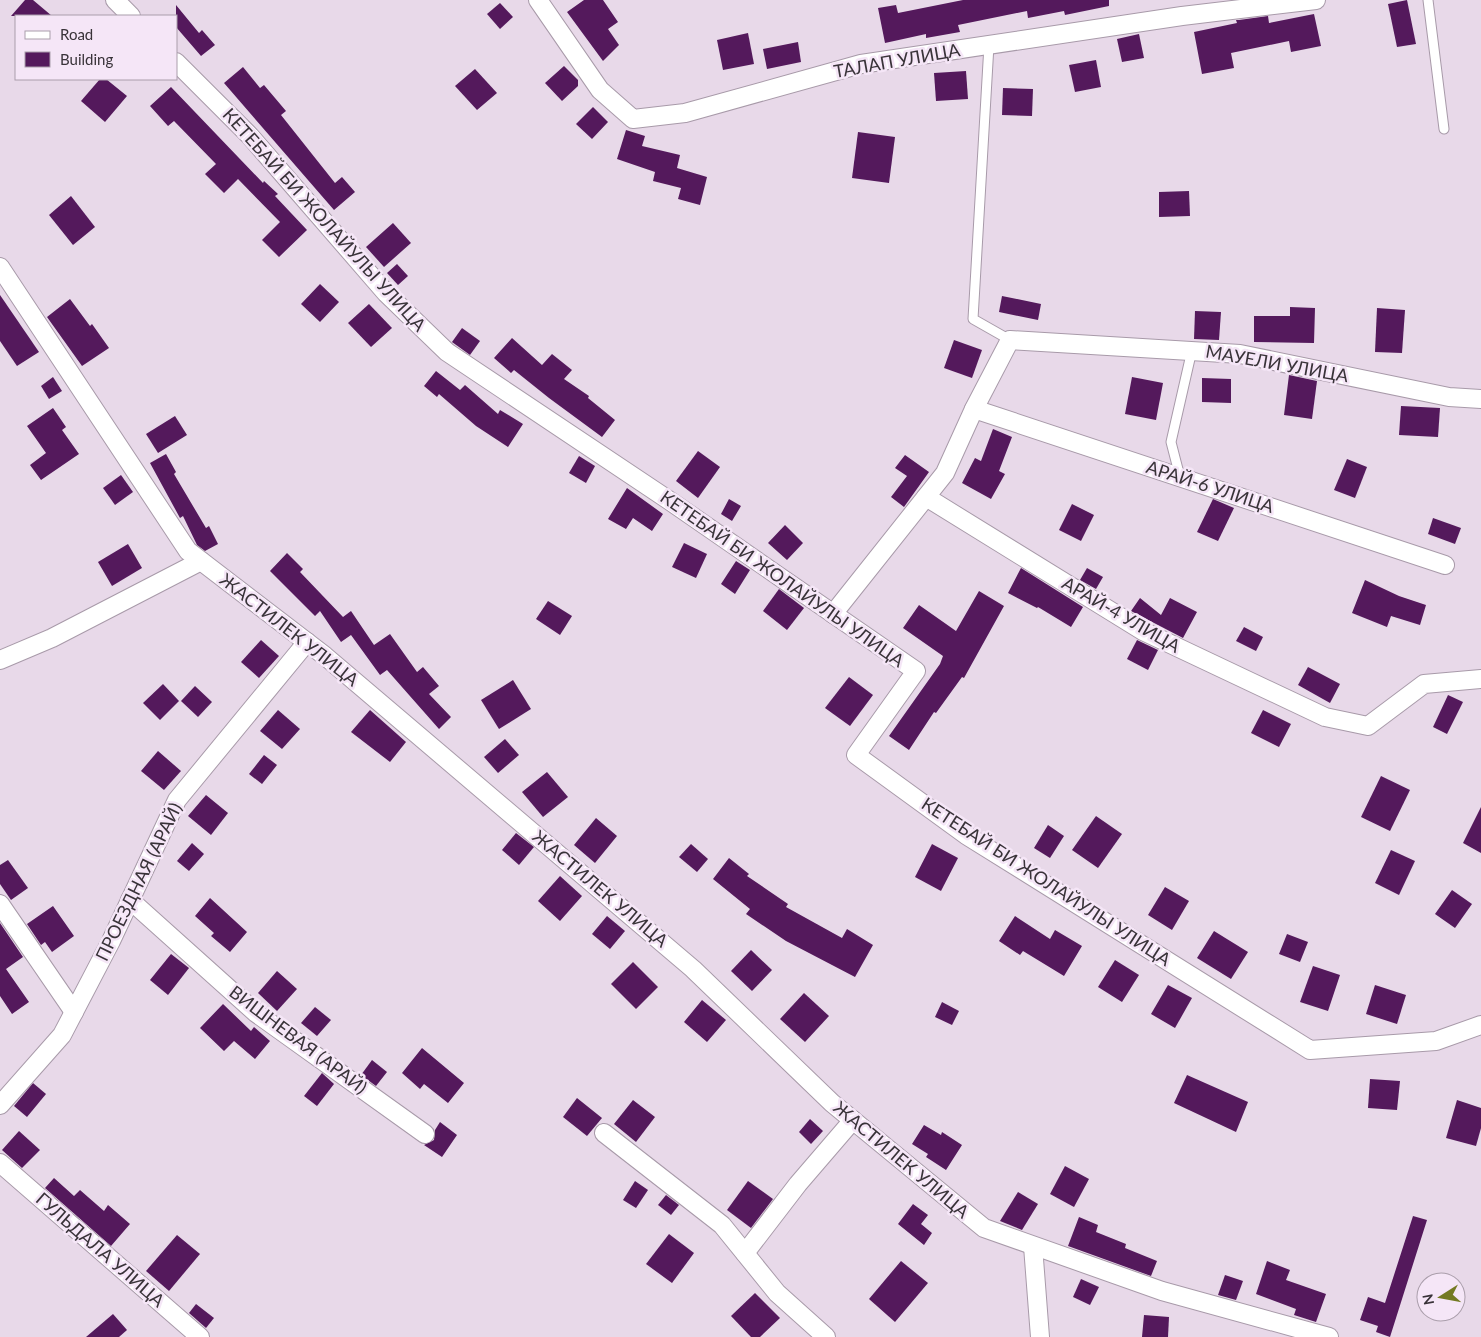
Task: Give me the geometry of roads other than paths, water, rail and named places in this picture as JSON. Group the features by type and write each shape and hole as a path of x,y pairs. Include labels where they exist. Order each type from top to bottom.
{"street":[{"path":"115,0 130,15"},
{"name":"ТАЛАП УЛИЦА","path":"538,0 600,90 633,119 685,113 861,64 1182,16 1316,0"},
{"name":"КЕТЕБАЙ БИ ЖОЛАЙУЛЫ УЛИЦА","path":"178,64 250,136 386,293 447,352 670,501 916,671 856,755 966,835 1310,1050 1436,1041 1481,1025"},
{"name":"ЖАСТИЛЕК УЛИЦА","path":"0,267 188,551 307,642 694,969 832,1103 984,1228 1162,1291 1311,1335 1329,1337"},
{"path":"833,614 945,473 974,408 1010,340"},
{"name":"МАУЕЛИ УЛИЦА","path":"1010,340 1240,354 1449,397 1481,399"},
{"name":"АРАЙ-6 УЛИЦА","path":"974,408 1445,565"},
{"name":"АРАЙ-4 УЛИЦА","path":"926,497 1142,631 1325,717 1368,726 1424,684 1481,679"},
{"path":"0,660 52,638 200,561"},
{"name":"ПРОЕЗДНАЯ (АРАЙ)","path":"0,1105 62,1035 130,900 177,800 307,642"},
{"name":"ВИШНЕВАЯ (АРАЙ)","path":"130,900 256,1013 425,1134"},
{"path":"0,904 74,1012"},
{"path":"745,1253 798,1184 853,1120"},
{"path":"604,1132 722,1225 777,1293 826,1337"},
{"name":"ГУЛЬДАЛА УЛИЦА","path":"0,1163 200,1337"},
{"path":"1033,1246 1040,1337"}],"lane":[{"path":"1428,0 1444,130"},
{"path":"989,45 973,319 1010,340"},
{"path":"1180,477 1171,442 1192,350"}]}
